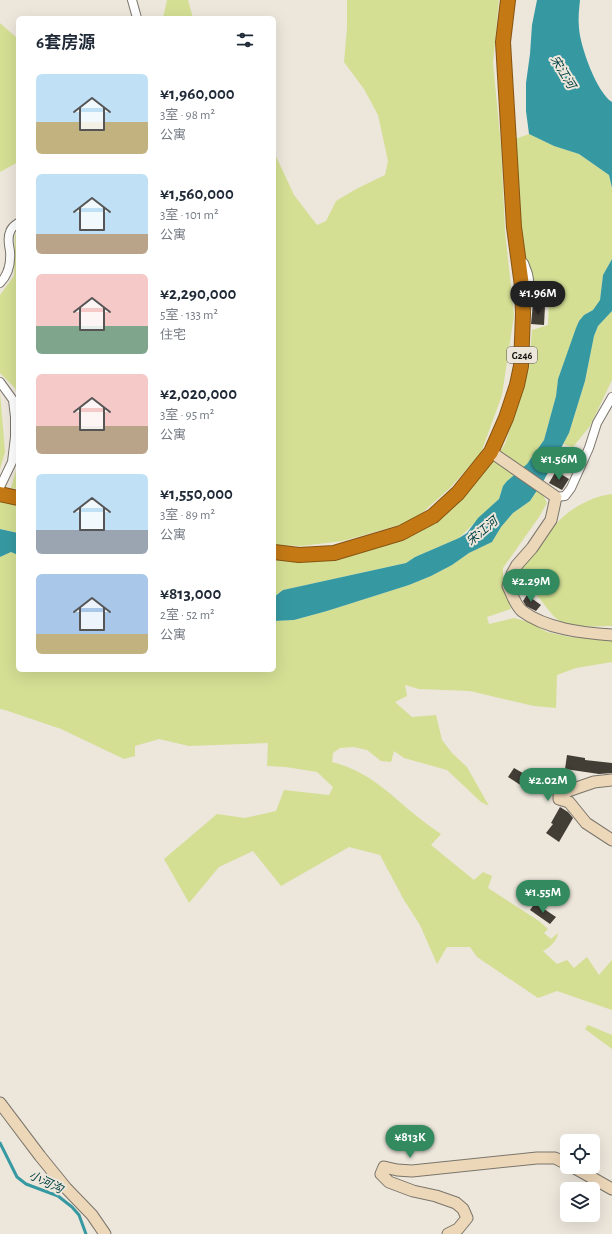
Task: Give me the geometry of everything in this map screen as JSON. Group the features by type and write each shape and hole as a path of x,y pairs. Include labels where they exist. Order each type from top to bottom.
{"highway":[{"name":"G246","path":"276,552 298,555 334,553 401,533 434,516 458,493 491,452 511,404 517,385 521,366 523,314 514,227 503,42 508,0"},
{"path":"0,494 16,498"}],"street":[{"path":"132,0 136,16"},
{"path":"0,284 6,277 9,265 9,234 16,225"},
{"path":"518,256 526,268 532,298 546,301"},
{"path":"0,382 13,400 15,437 12,462 0,487"},
{"path":"491,452 556,498 565,496 571,488 589,448 597,423 612,397"},
{"path":"556,498 551,520 532,548 517,565 508,586 521,610 557,628 612,634"},
{"path":"612,780 594,782 562,793 559,796 559,799 569,802 586,823 612,840"},
{"path":"0,1103 40,1156 66,1188 92,1215 105,1234"},
{"path":"448,1234 458,1229 466,1218 463,1209 456,1203 436,1196 413,1191 389,1182 381,1174 384,1167 412,1171 543,1158 555,1158 560,1160"},
{"path":"585,1174 612,1189"}],"green space":[{"path":"167,0 188,0 192,16 163,16"},
{"path":"347,0 499,0 493,63 501,146 505,231 514,315 502,395 481,453 450,488 413,521 343,541 302,546 276,545 276,156 294,195 317,225 326,221 336,201 356,189 385,175 388,161 378,115 364,89 344,62 347,28"},
{"path":"0,23 16,37 16,163 0,172"},
{"path":"529,134 554,146 579,154 609,175 612,188 612,259 603,275 600,300 593,310 584,315 579,321 558,379 556,396 544,440 527,464 503,486 499,499 459,538 415,557 406,563 283,590 276,595 276,556 350,553 467,493 493,462 505,444 529,368 532,330 548,325 549,294 533,292 526,258 521,255 515,139"},
{"path":"16,234 16,392 15,388 0,373 0,295 14,276"},
{"path":"612,311 612,380 590,426 573,447 563,444 569,433 585,381 594,336 598,326"},
{"path":"0,392 5,452 0,469"},
{"path":"16,470 16,489 11,488"},
{"path":"537,491 543,495 547,503 539,517 503,568 503,581 511,609 487,617 489,624 514,618 529,622 547,632 570,637 612,640 612,662 576,668 557,675 556,708 534,706 470,691 419,689 405,685 407,696 395,702 412,717 436,715 442,740 452,753 467,767 489,806 481,802 447,770 404,758 394,751 391,762 381,761 367,750 354,747 340,748 333,753 332,762 356,770 386,790 414,814 441,834 431,845 474,880 483,872 492,876 488,888 539,921 548,929 544,933 551,939 558,933 553,944 543,951 557,964 567,960 574,968 587,957 599,975 612,960 612,1010 557,991 538,998 477,957 470,947 447,947 437,964 420,925 404,900 380,855 349,847 281,886 253,851 219,867 189,903 164,859 217,814 245,818 276,811 284,790 329,795 333,787 317,772 286,767 267,766 268,743 189,746 159,739 135,746 135,756 124,759 61,729 0,709 0,557 11,552 16,554 16,672 276,672 276,621 294,620 327,611 409,585 431,576 452,565 469,553 492,542 501,527 513,513 530,501"},
{"path":"612,494 612,626 574,626 562,622 551,613 531,591 517,589 515,579 550,532 564,516 586,502"},
{"path":"0,499 16,503 16,533 0,529"},
{"path":"588,1025 612,1035 612,1049 585,1029"}],"water":[{"name":"宋江河","path":"537,0 580,0 579,28 582,46 595,79 606,97 612,102 612,188 609,175 579,154 554,146 529,134 526,111 526,83 532,25"},
{"name":"宋江河","path":"612,259 612,311 598,326 594,336 585,381 569,433 544,480 530,501 513,513 501,527 492,542 469,553 452,565 431,576 409,585 294,620 276,621 276,595 283,590 406,563 415,557 467,533 478,518 499,499 503,486 527,464 544,440 556,396 558,379 576,328 584,315 593,310 600,300 603,275"},
{"path":"0,529 16,533 16,554 11,552 0,557"}],"building":[{"path":"533,304 545,306 544,325 531,324"},
{"path":"556,471 569,479 562,490 549,483"},
{"path":"527,595 541,605 536,611 526,606 523,601"},
{"path":"567,755 585,758 585,760 612,763 612,773 599,774 565,769"},
{"path":"514,768 528,776 522,786 508,777"},
{"path":"560,807 568,812 573,818 559,842 546,833 553,824 551,823"},
{"path":"535,903 556,917 550,924 530,910"}],"waterway":[{"name":"小河沟","path":"0,1143 17,1177 26,1184 58,1196 72,1207 79,1215 86,1234"}]}
